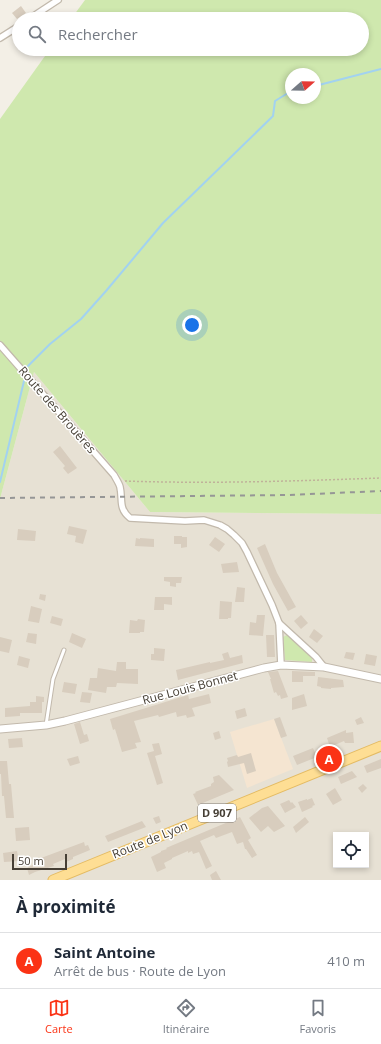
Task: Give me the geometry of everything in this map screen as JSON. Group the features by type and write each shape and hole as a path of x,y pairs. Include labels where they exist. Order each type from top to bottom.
{"main road":[{"name":"Route de Lyon","path":"53,880 381,746"}],"street":[{"path":"40,12 58,0"},
{"path":"0,38 12,30"},
{"name":"Route des Brouères","path":"0,345 114,475 120,486 125,514 130,518 185,521 204,520 220,525 231,532 242,542 279,623"},
{"path":"279,623 281,665"},
{"path":"279,623 316,657 324,667"},
{"name":"Rue Louis Bonnet","path":"0,729 46,725 65,721 264,668 281,665 324,667 381,679"}],"lane":[{"path":"46,725 53,679 64,650"}],"path":[{"path":"117,481 271,481 381,478"}],"shaded area":[{"path":"34,372 150,512 381,514 381,880 0,880 0,499"},
{"path":"274,719 293,769 247,788 230,732"}],"green space":[{"path":"85,0 381,0 381,514 150,512 34,372 0,499 0,119 45,56 369,56 369,12 76,12"},
{"path":"287,635 311,656 312,662 285,660 283,637"}],"building":[{"path":"21,6 25,12 13,12"},
{"path":"60,446 77,468 68,474 63,468 65,466 53,452"},
{"path":"69,526 87,530 83,544 75,542 76,536 67,534"},
{"path":"18,529 36,531 35,541 17,540"},
{"path":"174,536 187,537 187,547 181,548 181,544 174,544"},
{"path":"215,537 225,544 219,552 209,545"},
{"path":"136,538 154,539 154,547 135,546"},
{"path":"265,544 277,573 296,607 288,611 273,584 257,548"},
{"path":"237,562 239,572 223,573 221,564"},
{"path":"164,577 182,577 181,583 176,583 176,587 170,586 170,582 164,581"},
{"path":"237,587 245,588 244,602 235,602"},
{"path":"40,594 46,595 45,601 39,599"},
{"path":"155,597 172,597 172,605 164,604 164,610 154,610"},
{"path":"220,601 232,602 231,618 219,619"},
{"path":"31,606 42,609 39,623 28,621"},
{"path":"257,615 265,615 263,636 249,635 250,622 256,623"},
{"path":"301,615 308,623 301,629 294,621"},
{"path":"52,616 63,619 61,626 50,623"},
{"path":"138,619 145,620 144,632 129,633 130,620 137,621"},
{"path":"314,629 323,636 317,643 309,637"},
{"path":"28,633 37,634 36,644 26,642"},
{"path":"72,633 86,639 82,648 69,642"},
{"path":"266,635 274,635 275,657 267,657"},
{"path":"0,637 12,640 9,653 0,651"},
{"path":"154,648 165,649 164,661 151,660 151,654 154,654"},
{"path":"228,652 230,658 242,655 243,663 178,680 176,670 224,660 222,654"},
{"path":"346,652 355,653 353,660 344,658"},
{"path":"366,654 377,656 375,666 364,664"},
{"path":"19,656 30,659 28,668 17,665"},
{"path":"117,662 126,662 126,669 138,669 138,684 117,683 116,687 107,687 106,693 88,690 90,678 97,678 98,668 116,671"},
{"path":"278,671 288,697 281,699 280,695 278,696 276,692 274,693 268,672"},
{"path":"292,671 315,672 315,676 303,676 303,682 292,682"},
{"path":"318,677 343,680 344,687 331,689 321,688 317,686"},
{"path":"64,682 77,684 75,694 62,692"},
{"path":"82,692 92,693 90,703 80,702"},
{"path":"209,694 211,703 192,708 195,716 187,718 186,715 177,717 176,712 159,717 158,715 134,721 141,742 135,743 137,748 122,752 115,729 113,730 110,719 188,695 189,699"},
{"path":"304,694 307,706 292,710 292,698"},
{"path":"36,696 44,697 44,702 42,702 42,713 20,713 20,716 5,717 5,708 30,706 30,702 36,702"},
{"path":"245,708 247,716 237,719 235,711"},
{"path":"280,717 287,736 281,738 274,719"},
{"path":"361,717 364,723 357,725 355,720"},
{"path":"80,722 84,735 87,734 89,741 80,744 74,724"},
{"path":"346,730 346,733 353,732 354,743 345,743 344,741 330,747 327,738"},
{"path":"219,731 221,738 215,740 213,733"},
{"path":"22,738 23,747 9,748 8,739"},
{"path":"159,743 162,754 155,756 163,783 157,785 147,753 154,751 152,744"},
{"path":"313,748 317,757 297,765 293,756"},
{"path":"251,753 256,771 247,774 244,763 228,767 227,758 237,755 238,757"},
{"path":"78,756 80,763 70,766 67,759"},
{"path":"381,759 381,768 367,773 364,766"},
{"path":"0,761 7,761 14,818 6,818 4,796 2,796"},
{"path":"352,771 357,777 341,784 338,777"},
{"path":"219,775 234,790 198,805 193,794 211,786 214,782 213,777"},
{"path":"363,784 367,788 362,793 358,788"},
{"path":"335,788 342,800 333,805 326,794"},
{"path":"312,798 315,805 302,812 298,802"},
{"path":"289,800 296,807 285,813 280,804"},
{"path":"268,806 285,826 274,832 268,826 261,832 249,818 262,808"},
{"path":"159,816 161,822 156,824 153,818"},
{"path":"240,817 251,838 248,840 257,855 252,858 245,849 243,842 237,844 232,832 216,838 214,835 200,841 212,866 206,869 199,852 193,854 192,851 188,853 188,851 164,863 166,868 157,872 151,857 167,849 166,848"},
{"path":"305,817 309,822 296,833 293,827"},
{"path":"142,821 146,827 108,842 105,836"},
{"path":"29,827 30,840 16,841 15,828"},
{"path":"84,842 85,846 88,845 90,850 73,857 73,859 66,862 65,859 53,864 54,866 29,875 27,868 33,865 33,861"},
{"path":"17,851 19,861 4,862 3,853"},
{"path":"216,871 221,880 212,880 210,875"}],"waterway":[{"path":"321,84 381,69"},
{"path":"28,366 50,344 81,319 163,223 273,116 275,101 285,95"},
{"path":"0,482 24,381"}],"railway":[{"path":"0,498 289,495 381,491"}],"place":[{"name":"Saint Antoine","path":"329,759"}]}
